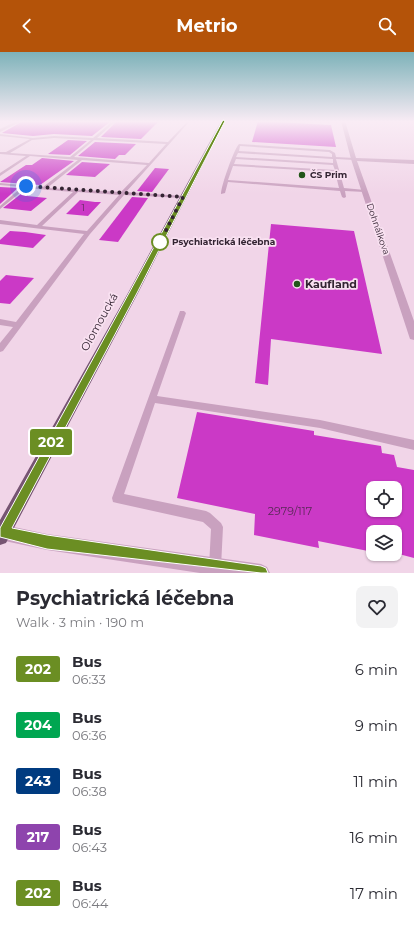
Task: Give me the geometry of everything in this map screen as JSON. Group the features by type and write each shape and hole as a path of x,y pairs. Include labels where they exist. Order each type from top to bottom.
{"main road":[{"name":"Olomoucká","path":"1,534 133,293 210,145"}],"street":[{"name":"Dohnálkova","path":"350,145 414,336"},
{"path":"354,158 414,162"},
{"path":"1,534 261,573"}],"lane":[{"path":"7,153 21,145"},
{"path":"72,158 86,145"},
{"path":"0,349 88,233 121,194 167,145"},
{"path":"223,193 226,180 239,145"},
{"path":"243,145 325,151 334,154 335,164 344,197"},
{"path":"236,152 354,158"},
{"path":"0,153 150,164"},
{"path":"0,175 30,155"},
{"path":"234,158 335,164"},
{"path":"44,188 81,159"},
{"path":"232,165 337,171"},
{"path":"226,180 365,191"},
{"path":"0,184 77,191 183,197"},
{"path":"0,208 26,186"},
{"path":"38,227 77,191"},
{"path":"0,222 88,233"},
{"path":"182,313 117,498 206,518 217,527 215,567"},
{"path":"0,322 18,325"},
{"path":"152,399 320,424 414,445"}],"building":[{"path":"60,145 82,145 70,155 48,154"},
{"path":"91,145 135,145 125,155 119,155 115,159 78,156"},
{"path":"308,145 336,145 336,147"},
{"path":"42,158 74,161 40,185 0,182 26,165 32,165"},
{"path":"82,162 110,164 95,177 66,175"},
{"path":"155,168 169,169 152,192 137,191"},
{"path":"0,187 18,188 0,204"},
{"path":"26,190 34,190 27,196 47,198 31,211 3,208"},
{"path":"132,197 148,198 118,242 99,240"},
{"path":"80,200 101,202 88,216 66,214"},
{"path":"271,224 354,231 382,354 271,339 268,385 255,383"},
{"path":"10,231 46,235 33,248 0,244 0,240"},
{"path":"6,275 34,278 10,304 0,303 0,281"},
{"path":"197,412 314,431 314,435 381,446 382,453 394,455 397,467 414,470 414,558 402,555 402,525 366,525 366,551 318,541 319,548 254,535 255,514 177,498"}],"bus line":[{"name":"202","path":"210,145 133,293 2,532 47,542 261,573"}],"place":[{"name":"ČS Prim","path":"302,175"},
{"name":"Psychiatrická léčebna","path":"160,242"},
{"name":"Kaufland","path":"297,284"}],"route":[{"path":"26,186 59,190 183,197 160,242"}]}
